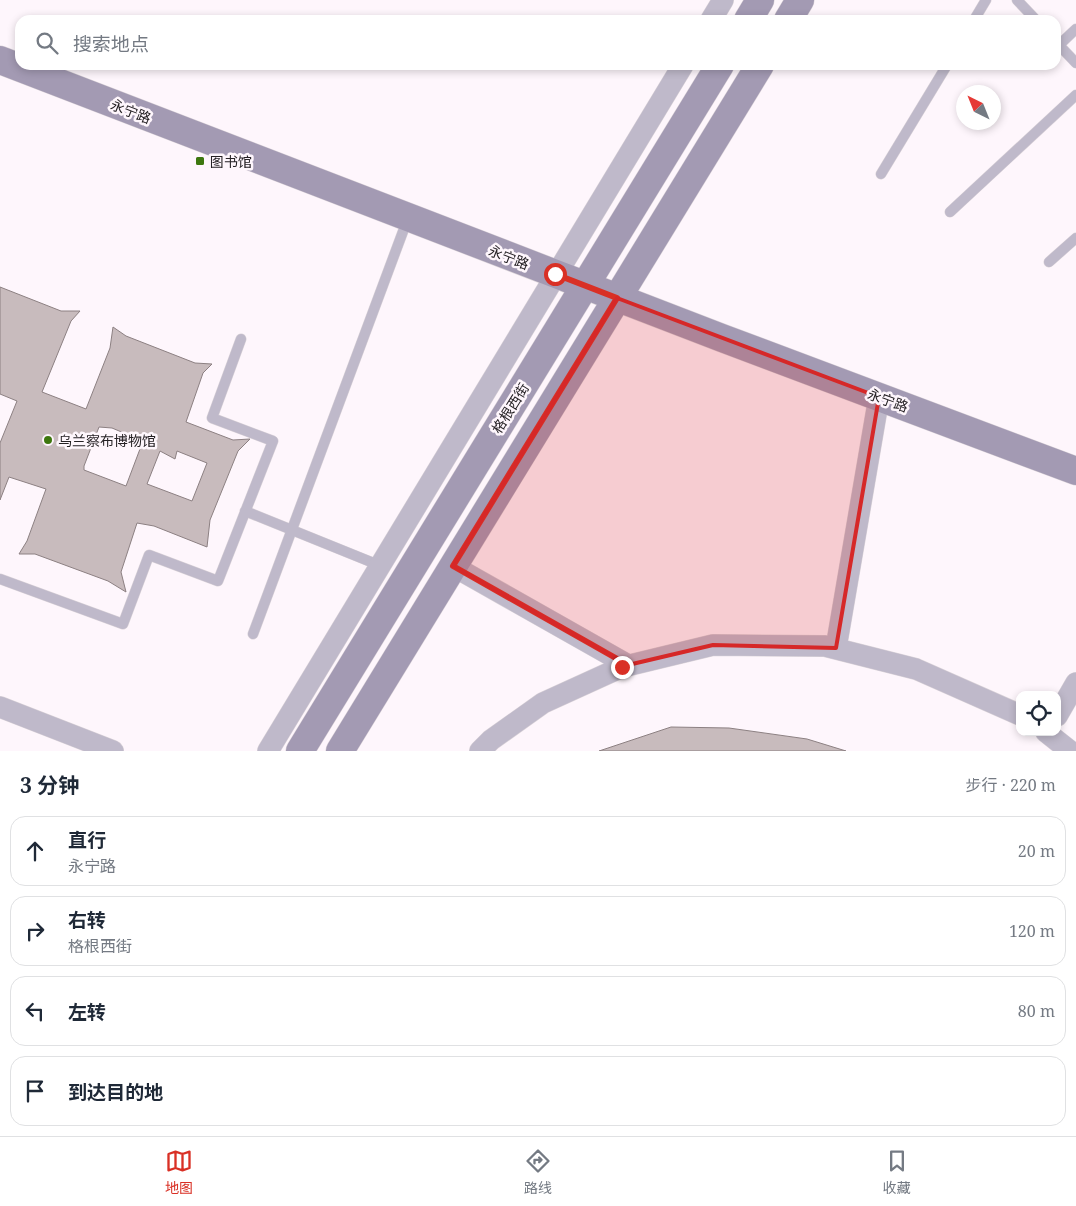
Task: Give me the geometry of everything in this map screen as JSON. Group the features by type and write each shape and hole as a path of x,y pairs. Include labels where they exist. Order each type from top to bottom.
{"street":[{"path":"714,15 723,0"},
{"path":"751,15 760,0"},
{"path":"791,15 800,0"},
{"name":"永宁路","path":"0,60 15,66"},
{"name":"永宁路","path":"26,70 585,286 1076,471"},
{"path":"268,751 555,274 681,70"},
{"name":"格根西街","path":"300,751 717,70"},
{"path":"340,751 757,70"},
{"path":"836,648 879,397"},
{"path":"453,566 628,665"},
{"path":"480,751 491,740 543,703 628,665 713,645 825,646 836,648 916,669 1016,713"},
{"path":"1061,709 1076,683"},
{"path":"0,707 114,751"},
{"path":"1057,736 1070,751"}],"lane":[{"path":"977,15 986,0"},
{"path":"1017,0 1031,15"},
{"path":"1061,40 1076,29"},
{"path":"1061,47 1076,63"},
{"path":"881,174 944,70"},
{"path":"950,212 1076,95"},
{"path":"253,634 408,218"},
{"path":"1049,262 1076,238"},
{"path":"0,579 123,624 149,555 218,581 273,441 212,418 241,339"},
{"path":"245,511 381,566"}],"highlighted area":[{"path":"617,298 879,397 836,648 713,645 628,665 453,566"}],"building":[{"name":"乌兰察布博物馆","path":"0,287 61,311 80,311 71,321 42,392 86,409 110,348 113,327 126,336 195,363 212,364 203,373 186,422 233,440 250,439 238,451 210,520 207,547 154,526 137,523 121,572 126,592 108,581 35,554 19,554 27,541 46,489 9,477 0,500 0,443 17,401 0,394","holes":["99,427 112,428 143,441 126,486 84,470","160,451 175,459 177,451 207,463 192,501 147,484"]},
{"path":"671,727 729,728 807,739 846,751 599,751"}],"place":[{"name":"图书馆","path":"200,161"},
{"name":"乌兰察布博物馆","path":"48,440"}],"route":[{"path":"555,274 617,298 453,566 628,665 622,667"}]}
